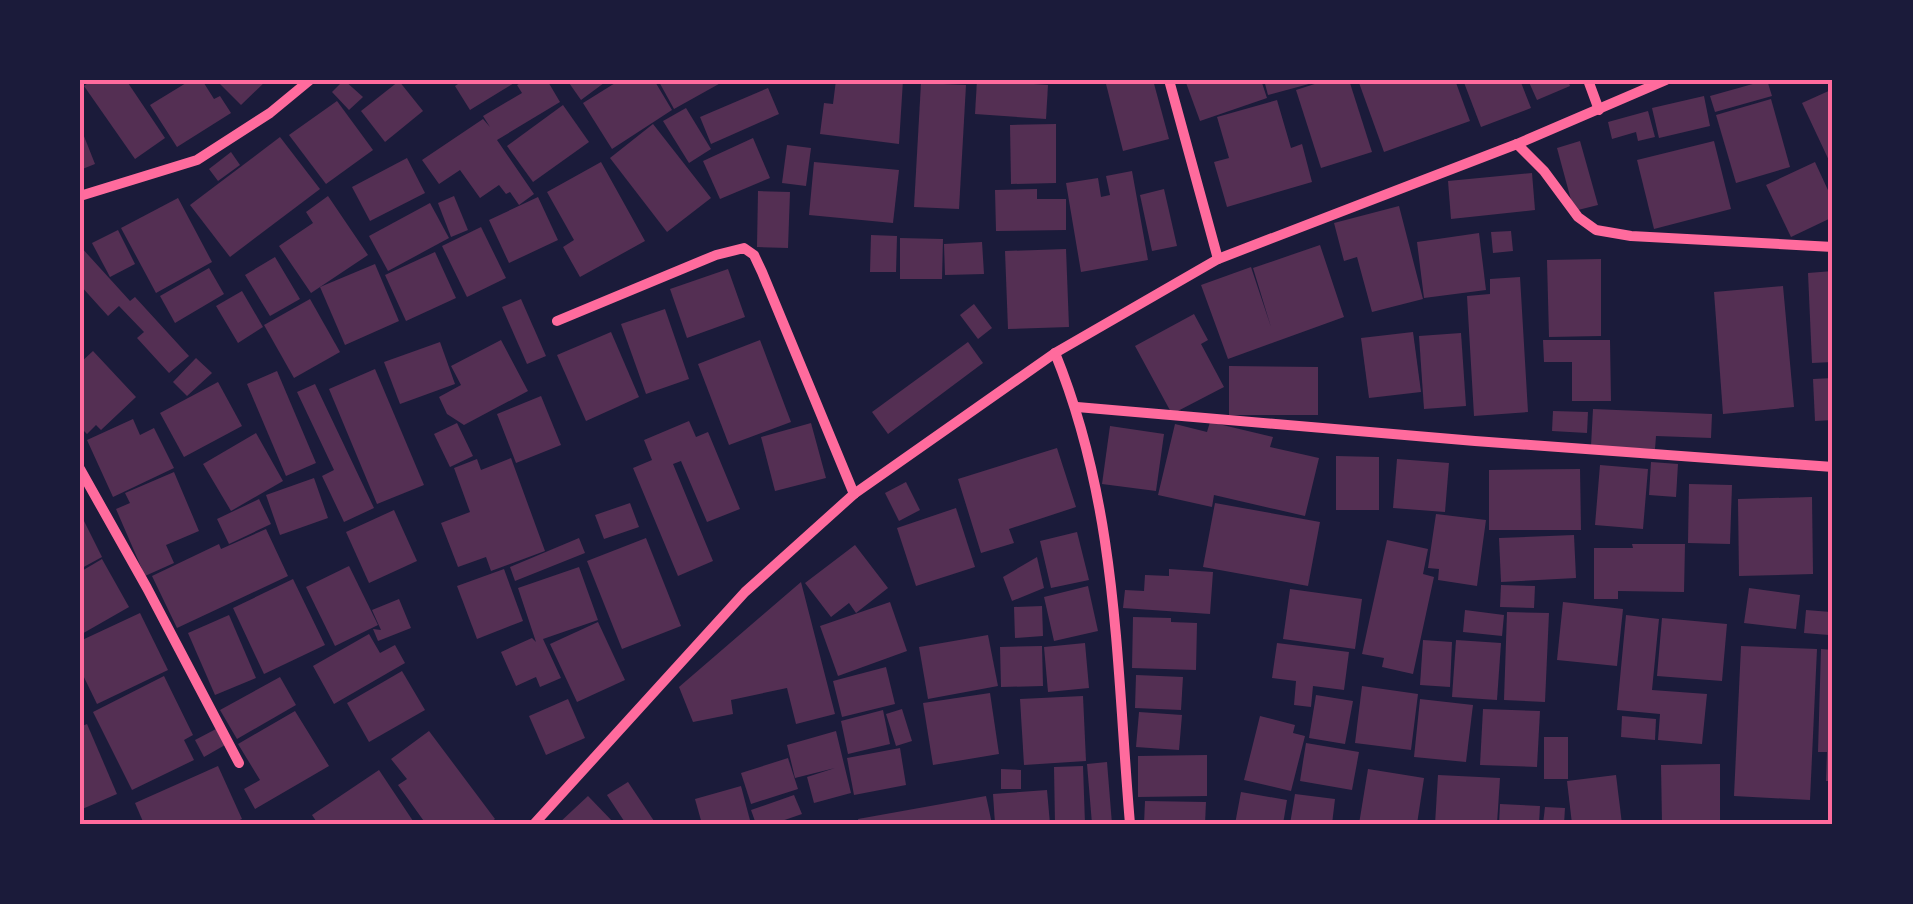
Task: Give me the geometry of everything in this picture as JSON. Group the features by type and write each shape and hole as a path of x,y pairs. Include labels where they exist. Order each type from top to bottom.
{"street":[{"path":"80,196 196,160 270,113 310,80"},
{"path":"1169,80 1218,258"},
{"path":"1588,80 1599,110"},
{"path":"534,824 745,592 854,494 1055,354 1218,258 1518,144 1666,80"},
{"path":"1518,144 1578,217 1596,230 1631,236 1833,247"},
{"path":"557,320 716,255 744,248 754,255 762,272 854,494"},
{"path":"1055,354 1077,407 1094,470 1112,574 1130,824"},
{"path":"1077,407 1833,468"},
{"path":"80,469 148,588 239,763"}],"building":[{"path":"92,80 126,80 165,138 135,159 84,86"},
{"path":"191,80 202,80 214,99 220,96 231,113 177,147 150,105"},
{"path":"216,80 267,80 241,105"},
{"path":"344,80 363,97 349,110 332,92"},
{"path":"464,80 519,80 470,110 455,86"},
{"path":"526,80 547,80 560,102 497,140 534,194 519,205 499,185 480,198 460,170 439,184 422,160 483,119 490,127 483,116 522,93 517,85"},
{"path":"567,80 608,80 581,100"},
{"path":"620,80 654,80 672,110 612,149 583,103"},
{"path":"658,80 726,80 674,109"},
{"path":"836,80 903,80 899,144 820,134 824,103 833,104"},
{"path":"977,80 1048,85 1046,119 975,114"},
{"path":"1105,80 1153,80 1169,139 1123,151"},
{"path":"1185,80 1261,80 1267,98 1200,121"},
{"path":"1264,80 1320,80 1320,81 1268,95"},
{"path":"1327,80 1349,80 1372,152 1321,168 1296,90"},
{"path":"1358,80 1455,80 1470,121 1384,152"},
{"path":"1463,80 1520,80 1531,108 1481,127"},
{"path":"1528,80 1568,80 1570,86 1537,100"},
{"path":"1767,80 1772,96 1715,112 1710,96"},
{"path":"399,81 423,111 385,142 361,111"},
{"path":"921,83 966,85 959,209 914,207"},
{"path":"768,88 779,114 711,144 700,117"},
{"path":"1833,89 1833,169 1802,103"},
{"path":"1704,96 1710,126 1659,138 1652,108"},
{"path":"1771,99 1790,167 1736,183 1716,115"},
{"path":"1277,100 1291,148 1302,144 1312,182 1227,207 1214,162 1229,158 1217,117"},
{"path":"337,101 373,150 326,184 289,135"},
{"path":"563,105 589,142 533,182 507,146"},
{"path":"686,108 711,149 689,163 663,121"},
{"path":"1648,111 1655,137 1638,141 1636,132 1612,139 1608,122"},
{"path":"653,124 711,198 667,232 610,158"},
{"path":"1056,124 1056,183 1011,184 1010,125"},
{"path":"80,126 95,164 80,170"},
{"path":"280,137 320,189 230,257 190,205"},
{"path":"753,138 770,178 720,199 703,161"},
{"path":"1580,141 1598,205 1574,211 1557,148"},
{"path":"1714,141 1731,209 1654,229 1637,160"},
{"path":"787,145 811,148 806,186 782,183"},
{"path":"231,152 240,165 218,181 209,169"},
{"path":"407,158 425,193 370,221 352,187"},
{"path":"601,162 645,241 580,277 563,247 574,240 547,192"},
{"path":"814,162 899,170 893,223 809,215"},
{"path":"1815,162 1833,201 1833,217 1791,237 1766,185"},
{"path":"1132,171 1148,260 1081,272 1066,183 1098,178 1101,197 1110,195 1106,176"},
{"path":"1532,173 1535,210 1451,219 1448,181"},
{"path":"1037,189 1037,199 1066,199 1066,230 996,231 995,190"},
{"path":"1164,189 1177,246 1152,251 1140,195"},
{"path":"758,191 790,192 788,248 757,247"},
{"path":"328,196 368,255 311,293 279,246 313,223 306,212"},
{"path":"454,196 468,230 451,237 438,203"},
{"path":"538,197 558,240 509,263 489,220"},
{"path":"178,198 212,262 156,293 121,228"},
{"path":"430,203 449,238 388,271 369,236"},
{"path":"1399,206 1423,299 1372,312 1357,257 1344,261 1334,223"},
{"path":"481,227 506,278 467,297 442,246"},
{"path":"118,230 135,264 110,277 92,243"},
{"path":"1511,231 1513,251 1493,253 1491,232"},
{"path":"1479,233 1486,290 1424,298 1417,242"},
{"path":"871,235 897,236 896,272 870,272"},
{"path":"900,238 943,239 942,279 900,279"},
{"path":"982,242 984,274 945,275 944,244"},
{"path":"1320,245 1344,317 1228,359 1201,285 1251,267 1271,327 1253,268"},
{"path":"80,246 130,301 135,297 189,356 169,373 137,338 144,332 119,306 108,316 80,285"},
{"path":"1066,249 1069,327 1008,329 1005,251"},
{"path":"435,252 456,298 406,321 385,275"},
{"path":"275,257 300,299 270,316 245,275"},
{"path":"1601,259 1601,336 1549,337 1547,260"},
{"path":"375,264 399,321 345,345 320,287"},
{"path":"209,268 224,294 175,323 160,296"},
{"path":"728,269 745,317 687,338 670,289"},
{"path":"1833,271 1833,362 1812,363 1808,273"},
{"path":"1520,277 1528,412 1474,416 1467,296 1490,294 1490,279"},
{"path":"1783,286 1794,407 1723,414 1714,292"},
{"path":"242,291 263,327 238,343 216,306"},
{"path":"310,299 340,352 294,378 264,325"},
{"path":"521,299 546,356 527,364 502,307"},
{"path":"974,304 992,328 978,339 960,315"},
{"path":"665,309 689,379 646,394 621,324"},
{"path":"1194,314 1208,340 1201,344 1224,387 1172,414 1135,346"},
{"path":"611,332 639,397 586,421 557,355"},
{"path":"1413,332 1421,392 1369,398 1361,338"},
{"path":"1461,333 1466,406 1424,409 1419,336"},
{"path":"501,340 528,391 464,425 447,414 439,397 461,385 451,366"},
{"path":"760,340 791,422 729,445 698,364"},
{"path":"1543,340 1610,340 1611,401 1572,401 1572,362 1544,362"},
{"path":"440,342 455,384 400,404 384,362"},
{"path":"968,342 983,363 888,434 872,412"},
{"path":"93,351 136,397 101,430 96,425 87,434 80,427 80,363"},
{"path":"196,358 212,373 187,396 173,382"},
{"path":"1229,366 1318,367 1318,415 1229,415"},
{"path":"375,369 424,485 377,504 329,389"},
{"path":"277,371 316,463 286,476 247,384"},
{"path":"1833,378 1833,420 1815,421 1813,379"},
{"path":"218,382 242,426 184,457 160,413"},
{"path":"315,384 374,508 344,522 322,476 334,470 297,392"},
{"path":"541,396 561,445 516,463 497,414"},
{"path":"1593,409 1712,414 1711,438 1656,436 1655,449 1591,446"},
{"path":"1553,411 1588,412 1587,433 1552,431"},
{"path":"133,419 140,435 154,428 174,468 113,497 87,440"},
{"path":"689,421 696,437 708,432 740,509 707,522 681,461 673,464 713,561 678,576 633,468 652,460 644,440"},
{"path":"1210,422 1273,437 1270,447 1319,458 1305,516 1214,495 1212,507 1158,495 1175,424 1207,432"},
{"path":"457,423 473,456 450,467 434,434"},
{"path":"811,423 826,478 775,491 761,437"},
{"path":"1110,426 1164,434 1156,491 1102,484"},
{"path":"256,433 283,481 231,511 203,464"},
{"path":"1057,448 1076,507 1009,529 1014,543 981,553 958,479"},
{"path":"1336,456 1379,457 1379,510 1336,510"},
{"path":"511,458 545,551 491,571 486,557 458,567 441,523 470,512 454,468 477,459 481,470"},
{"path":"1397,459 1449,463 1445,512 1393,508"},
{"path":"1651,462 1678,464 1676,497 1649,495"},
{"path":"1600,465 1648,469 1643,529 1595,525"},
{"path":"1580,469 1581,530 1489,530 1489,470"},
{"path":"174,472 199,531 166,545 174,563 145,576 116,509 130,503 125,493"},
{"path":"314,478 328,518 280,535 266,495"},
{"path":"906,482 920,510 899,521 885,493"},
{"path":"1689,484 1732,485 1730,544 1688,543"},
{"path":"1812,497 1813,574 1739,576 1738,499"},
{"path":"259,499 271,524 229,544 217,519"},
{"path":"630,503 639,527 604,539 595,515"},
{"path":"1215,503 1320,522 1308,586 1203,567"},
{"path":"956,508 975,567 916,586 897,528"},
{"path":"394,510 417,561 369,583 346,532"},
{"path":"80,513 102,557 80,569"},
{"path":"1436,514 1486,520 1477,586 1438,580 1439,569 1428,568"},
{"path":"266,529 288,576 177,628 152,576 219,544 221,549"},
{"path":"1077,532 1089,580 1051,588 1040,541"},
{"path":"1574,535 1576,578 1501,582 1499,538"},
{"path":"579,538 585,553 515,581 510,567"},
{"path":"646,538 681,626 622,649 587,561"},
{"path":"1387,540 1428,549 1423,574 1434,577 1413,674 1382,667 1384,658 1362,654"},
{"path":"1632,544 1685,544 1684,592 1618,591 1618,599 1594,599 1594,548 1633,548"},
{"path":"855,545 888,588 856,613 849,603 831,617 805,583"},
{"path":"1037,557 1044,588 1012,601 1003,577"},
{"path":"102,559 129,607 80,635 80,572"},
{"path":"349,566 378,625 335,646 306,587"},
{"path":"579,567 598,620 543,639 561,678 540,687 536,677 516,686 501,652 532,638 536,642 518,588"},
{"path":"504,569 523,621 477,639 457,586"},
{"path":"1169,569 1213,572 1210,614 1123,608 1125,590 1144,591 1145,575 1169,576"},
{"path":"293,579 325,645 264,674 233,608"},
{"path":"801,582 835,714 796,724 787,688 731,700 733,714 693,722 679,687"},
{"path":"1501,585 1535,586 1534,608 1500,607"},
{"path":"1088,586 1098,631 1054,641 1044,597"},
{"path":"1749,588 1800,595 1796,629 1744,623"},
{"path":"1290,589 1362,599 1355,649 1283,639"},
{"path":"399,599 411,628 378,641 373,629 381,630 372,610"},
{"path":"890,602 907,651 838,676 820,626"},
{"path":"1563,602 1623,609 1617,666 1557,660"},
{"path":"1042,606 1043,636 1015,638 1014,607"},
{"path":"1465,610 1504,615 1502,636 1463,632"},
{"path":"1806,610 1831,612 1829,635 1804,633"},
{"path":"1507,612 1549,613 1545,702 1504,700"},
{"path":"140,613 168,670 97,704 80,669 80,641"},
{"path":"229,615 256,678 215,695 188,633"},
{"path":"1626,615 1659,619 1652,690 1707,694 1702,744 1658,740 1660,714 1617,710"},
{"path":"1133,617 1197,623 1196,670 1132,668"},
{"path":"1662,618 1727,624 1722,681 1657,676"},
{"path":"598,622 625,680 577,702 550,644"},
{"path":"369,634 380,653 395,645 405,663 334,704 313,666"},
{"path":"988,635 998,686 928,699 919,647"},
{"path":"1423,640 1452,642 1450,687 1420,685"},
{"path":"1456,640 1501,643 1497,700 1452,697"},
{"path":"1085,643 1089,688 1048,692 1044,647"},
{"path":"1277,643 1349,652 1344,690 1313,686 1311,707 1294,705 1296,681 1272,678"},
{"path":"1042,646 1043,686 1001,687 1000,647"},
{"path":"1741,646 1817,649 1810,800 1734,796"},
{"path":"1821,649 1833,650 1833,781 1826,781 1827,752 1818,752"},
{"path":"886,667 895,704 842,717 833,681"},
{"path":"402,671 425,710 369,742 347,703"},
{"path":"1136,675 1183,677 1181,710 1135,708"},
{"path":"164,676 193,735 184,740 194,760 132,790 93,712"},
{"path":"280,677 296,705 237,739 220,710"},
{"path":"1362,686 1418,694 1411,750 1355,743"},
{"path":"990,693 999,754 933,765 923,703"},
{"path":"1316,695 1353,701 1345,744 1309,738"},
{"path":"1083,696 1086,761 1024,765 1020,699"},
{"path":"568,699 585,738 546,755 529,716"},
{"path":"1420,699 1473,705 1466,762 1414,757"},
{"path":"902,709 912,741 896,746 886,714"},
{"path":"1483,709 1540,711 1537,767 1480,765"},
{"path":"883,710 890,744 848,754 841,721"},
{"path":"295,711 329,766 255,809 244,789 260,780 238,744"},
{"path":"1139,712 1182,715 1179,750 1136,747"},
{"path":"1260,716 1295,725 1293,733 1305,736 1291,791 1244,780"},
{"path":"1622,716 1656,719 1655,740 1621,737"},
{"path":"87,724 117,794 80,810 80,727"},
{"path":"216,729 225,745 204,757 195,740"},
{"path":"429,731 495,819 488,824 426,824 398,785 407,779 391,759"},
{"path":"836,731 851,793 814,803 807,777 835,768 795,778 787,745"},
{"path":"1544,737 1568,737 1568,779 1544,779"},
{"path":"1306,743 1359,752 1352,790 1300,781"},
{"path":"900,748 906,785 854,795 847,758"},
{"path":"1207,755 1207,796 1138,797 1138,756"},
{"path":"788,758 798,789 751,804 741,773"},
{"path":"1107,762 1112,824 1092,824 1087,764"},
{"path":"1720,764 1720,824 1662,824 1661,765"},
{"path":"218,766 242,819 231,824 144,824 135,803"},
{"path":"1083,766 1085,824 1055,824 1054,767"},
{"path":"1001,769 1021,770 1021,789 1001,789"},
{"path":"1368,769 1424,778 1417,824 1359,824"},
{"path":"379,770 415,824 318,824 312,815"},
{"path":"1438,775 1500,778 1497,824 1435,824"},
{"path":"1616,775 1622,824 1572,824 1567,781"},
{"path":"628,782 656,824 626,824 607,795"},
{"path":"741,786 751,824 702,824 695,799"},
{"path":"1047,790 1050,824 995,824 993,794"},
{"path":"1241,792 1287,800 1283,824 1235,824"},
{"path":"1295,794 1335,799 1332,824 1290,824"},
{"path":"794,795 802,814 773,824 756,824 751,810"},
{"path":"588,796 615,824 558,824"},
{"path":"986,796 992,824 859,824 858,819"},
{"path":"1145,801 1206,802 1205,824 1144,824"},
{"path":"1500,804 1540,806 1539,824 1499,824"},
{"path":"1545,807 1565,808 1564,824 1543,824"}]}
